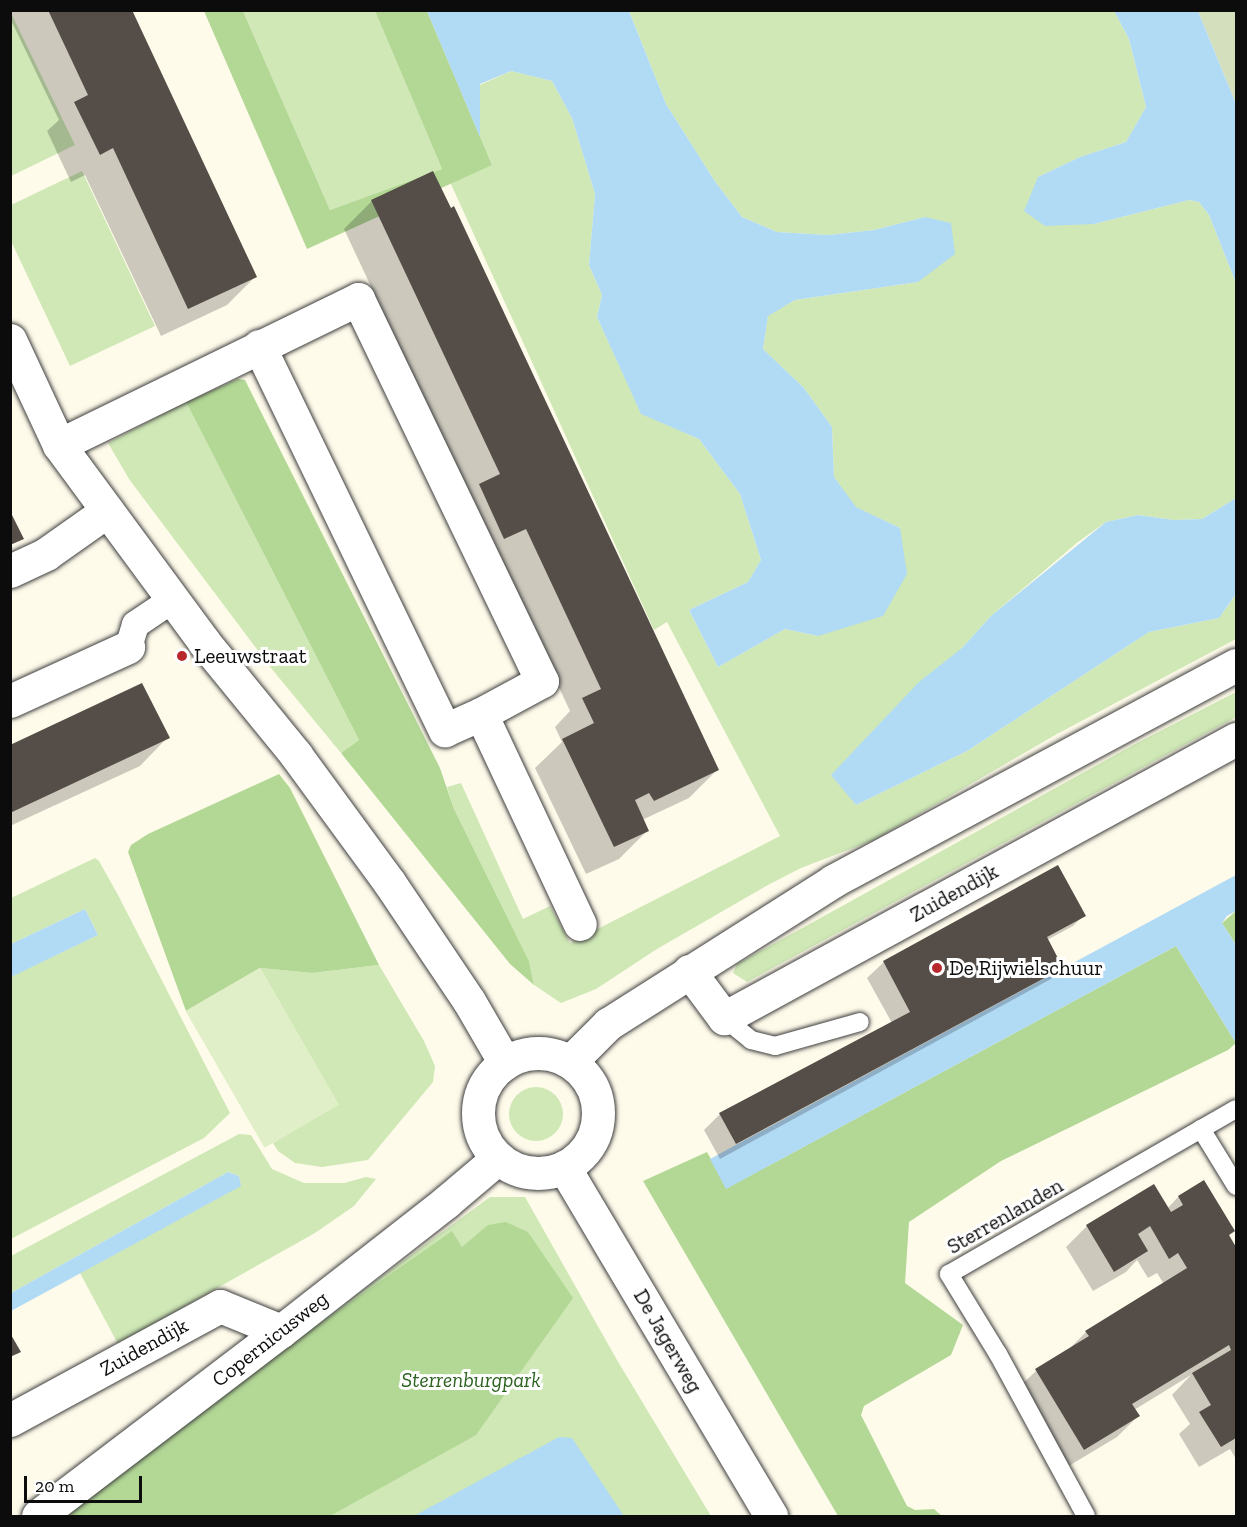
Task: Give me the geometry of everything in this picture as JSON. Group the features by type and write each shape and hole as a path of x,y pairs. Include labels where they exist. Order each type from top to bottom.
{"street":[{"path":"58,445 259,346 358,299 542,681 481,714 445,730 259,346"},
{"path":"10,340 58,445 172,598 296,755 389,882 469,1000 505,1062"},
{"path":"10,572 46,555 107,511"},
{"path":"10,701 128,647 135,624 172,598"},
{"path":"570,1062 608,1024 833,881 1236,665"},
{"path":"481,714 580,924"},
{"name":"Zuidendijk","path":"724,1018 1236,739"},
{"path":"689,971 724,1018"},
{"path":"538,1053 570,1062 581,1071 591,1087 597,1106 597,1118 588,1146 564,1167 546,1172 527,1172 498,1158 483,1139 477,1114 482,1090 495,1070 518,1056 538,1053"},
{"name":"Copernicusweg","path":"38,1516 281,1331 446,1202 498,1158"},
{"name":"De Jagerweg","path":"564,1167 771,1516"},
{"name":"Zuidendijk","path":"10,1420 220,1305 281,1331"}],"lane":[{"path":"724,1018 751,1040 775,1047 860,1022"},
{"name":"Sterrenlanden","path":"1086,1516 998,1354 949,1274 1236,1109"},
{"path":"1201,1129 1236,1186"}],"green space":[{"path":"10,11 75,145 11,176 10,176"},
{"path":"204,11 243,11 330,210 442,169 375,11 427,11 492,165 307,249"},
{"path":"243,11 375,11 442,169 330,210"},
{"path":"629,11 1114,11 1129,39 1146,107 1126,142 1080,157 1038,177 1094,224 1189,200 1199,202 1209,215 1236,283 1236,498 1202,519 1174,520 1138,515 1106,522 1078,542 992,615 962,648 849,795 856,805 967,751 1149,632 1219,618 1236,594 1236,639 1057,734 874,840 801,868 766,886 657,949 596,989 561,1003 534,985 529,961 454,809 447,787 461,783 523,919 550,906 570,943 780,836 667,622 654,630 450,182 492,165 480,137 480,85 511,71 552,81 572,118 595,194 589,265 602,295 597,317 641,413 699,439 740,494 761,560 748,582 689,610 718,667 785,629 818,636 900,528 855,507 834,477 832,427 804,388 763,349 768,315 795,300 918,282 925,217 874,230 828,235 777,232 742,217 714,180 666,104"},
{"path":"1198,11 1236,11 1236,104"},
{"path":"82,171 155,326 70,366 11,241 11,205"},
{"path":"238,379 245,380 440,768 454,809 529,961 534,985 510,964 341,753 359,740 186,402"},
{"path":"186,402 359,740 341,753 271,668 129,479 108,443"},
{"path":"1236,692 1236,717 747,982 733,973 737,964 1135,744"},
{"path":"279,774 290,788 379,965 312,973 260,968 186,1011 128,852 131,845 148,834"},
{"path":"95,858 99,861 118,895 230,1113 204,1138 11,1239 10,977 98,935 85,909 11,944 11,898"},
{"path":"1236,911 1236,945 1222,923"},
{"path":"1176,946 1236,1043 1228,1050 1001,1161 909,1222 905,1283 963,1325 951,1355 864,1406 861,1415 907,1506 915,1510 934,1509 942,1516 838,1516 643,1181 707,1152 727,1188"},
{"path":"379,965 424,1041 435,1066 433,1082 368,1160 322,1167 295,1163 278,1151 273,1143 338,1104 260,968 312,973"},
{"path":"260,968 339,1105 265,1148 186,1011"},
{"path":"531,1087 541,1087 551,1091 559,1099 563,1114 559,1129 551,1137 541,1141 531,1141 521,1137 513,1129 509,1119 509,1109 513,1099 521,1091"},
{"path":"239,1134 251,1135 272,1169 304,1183 344,1183 366,1177 376,1179 354,1206 315,1233 118,1344 80,1273 240,1186 239,1176 228,1172 11,1293 11,1256"},
{"name":"Sterrenburgpark","path":"490,1197 525,1197 617,1360 711,1516 56,1516"},
{"name":"Sterrenburgpark","path":"506,1222 528,1232 573,1298 476,1435 330,1516 53,1516 216,1397 452,1231 462,1247 488,1225"}],"water":[{"path":"427,11 629,11 666,104 714,180 742,217 777,232 828,235 874,230 925,217 951,223 955,254 918,282 795,300 768,316 763,349 804,388 832,427 834,477 856,507 900,528 907,574 883,616 818,636 785,629 718,667 689,610 748,582 761,560 740,494 699,439 641,414 597,317 602,295 589,265 595,194 572,118 552,81 511,71 480,84 480,137"},
{"path":"1114,11 1198,11 1236,104 1236,283 1209,215 1199,202 1189,200 1094,224 1045,226 1024,211 1038,177 1080,157 1126,142 1146,107 1129,39"},
{"path":"1236,498 1236,594 1219,618 1149,632 967,751 856,805 831,775 919,682 962,648 992,615 1106,522 1138,515 1174,520 1202,519"},
{"path":"1236,875 1236,911 1227,916 1222,923 1236,945 1236,1043 1176,946 726,1189 710,1159"},
{"path":"85,909 98,935 11,977 11,944"},
{"path":"228,1172 239,1176 241,1186 11,1311 11,1293"},
{"path":"559,1437 572,1438 624,1516 414,1516"}],"building":[{"path":"48,10 132,10 257,277 188,309 113,148 100,155 74,102 88,95"},
{"path":"433,171 451,208 454,206 719,770 654,801 649,793 635,800 649,831 614,847 562,739 594,723 582,698 601,689 526,529 504,539 479,484 500,474 371,200"},
{"path":"10,511 24,539 10,545"},
{"path":"142,683 170,738 10,813 10,745"},
{"path":"1058,865 1086,916 1047,937 1063,968 736,1144 719,1113 910,1012 883,961"},
{"path":"1204,1180 1235,1231 1229,1235 1236,1247 1236,1438 1221,1447 1199,1412 1211,1405 1192,1373 1231,1350 1229,1345 1132,1404 1140,1416 1084,1450 1035,1369 1089,1336 1085,1331 1187,1268 1178,1253 1169,1259 1150,1226 1138,1234 1148,1251 1114,1272 1086,1225 1154,1184 1171,1212 1183,1205 1178,1196"},
{"path":"10,1333 21,1352 10,1357"}],"place":[{"name":"Leeuwstraat","path":"182,656"},
{"name":"De Rijwielschuur","path":"937,968"}]}
